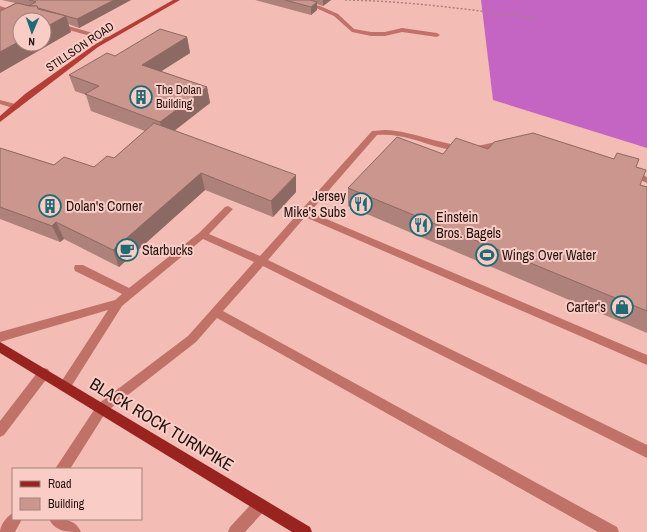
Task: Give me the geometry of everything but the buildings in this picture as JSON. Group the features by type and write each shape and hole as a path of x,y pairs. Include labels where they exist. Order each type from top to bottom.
{"main road":[{"name":"STILLSON ROAD","path":"0,120 51,78 96,46 177,0"},
{"name":"BLACK ROCK TURNPIKE","path":"0,347 305,532"}],"lane":[{"path":"290,0 318,7 336,15 352,30 371,34 385,34 402,30 437,35"},
{"path":"0,8 13,12"},
{"path":"52,23 108,39"},
{"path":"0,102 16,107"},
{"path":"63,468 102,408 192,339 375,133 384,131 394,132 450,147 462,148 476,148 511,142"},
{"path":"621,168 647,180"},
{"path":"65,386 118,303 202,235 228,209"},
{"path":"304,213 647,360"},
{"path":"202,235 262,261 647,452"},
{"path":"79,268 130,293"},
{"path":"0,337 118,303"},
{"path":"216,312 612,532"},
{"path":"0,431 44,374"},
{"path":"235,532 260,505"},
{"path":"6,532 13,520"},
{"path":"57,520 74,532"}],"path":[{"path":"344,0 389,1 454,7 539,19"}],"shaded area":[{"path":"481,0 647,0 647,148 493,100"}],"place":[{"name":"The Dolan Building","path":"141,97"},
{"name":"Jersey Mike's Subs","path":"361,204"},
{"name":"Dolan's Corner","path":"50,206"},
{"name":"Einstein Bros. Bagels","path":"421,225"},
{"name":"Starbucks","path":"127,250"},
{"name":"Wings Over Water","path":"487,255"},
{"name":"Carter's","path":"622,307"}]}
